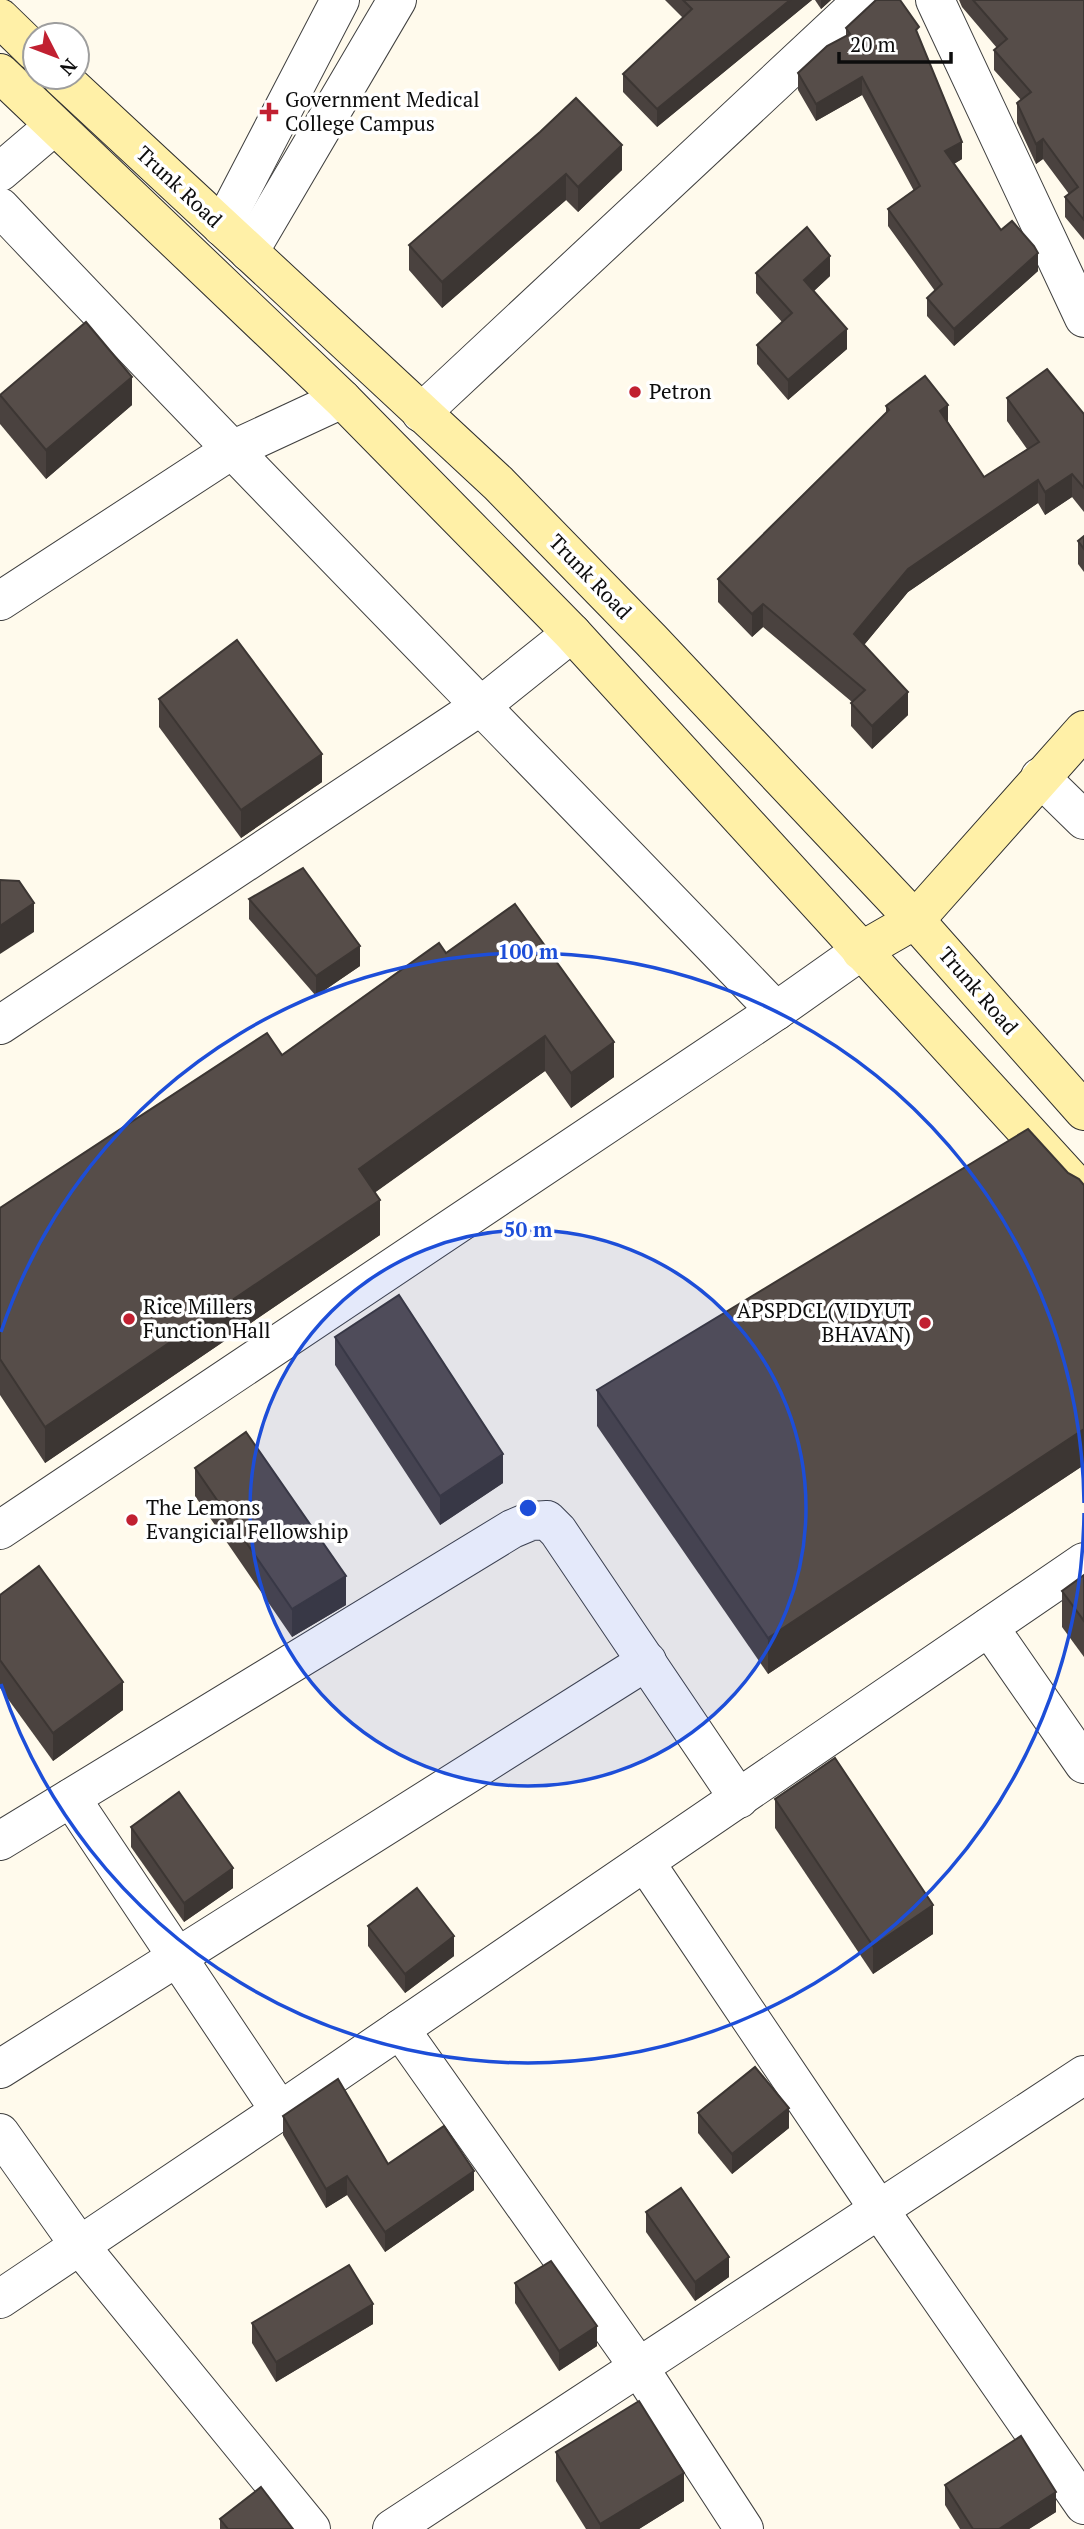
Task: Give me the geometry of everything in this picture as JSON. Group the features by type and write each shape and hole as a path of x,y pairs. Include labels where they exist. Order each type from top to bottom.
{"main road":[{"path":"0,18 21,38"},
{"path":"0,73 342,399 572,633 1084,1194"},
{"name":"Trunk Road","path":"76,91 508,493 915,920 1084,1111"},
{"path":"861,951 915,920 1084,730"}],"street":[{"path":"236,239 340,0"},
{"path":"236,239 397,0"},
{"path":"421,413 863,0"},
{"path":"935,0 1084,318"},
{"path":"0,172 54,126"},
{"path":"0,207 230,450 482,705 776,1011"},
{"path":"0,600 230,450 342,399"},
{"path":"0,1025 482,705 572,633"},
{"path":"1040,777 1084,820"},
{"path":"0,1530 776,1011 861,951"},
{"path":"0,1841 500,1536 531,1521 547,1520 558,1531 738,1798"},
{"path":"0,2299 281,2111 1084,1562"},
{"path":"989,1627 1084,1764"},
{"path":"0,2069 647,1661"},
{"path":"71,1798 281,2111"},
{"path":"645,1862 878,2208 1084,2505"},
{"path":"400,2029 638,2366 744,2529"},
{"path":"392,2529 1084,2075"},
{"path":"0,2133 80,2246 311,2529"}],"building":[{"path":"683,0 790,0 657,109 623,74 692,9"},
{"path":"876,0 900,0 919,27 916,30 962,142 945,151 1001,230 1012,221 1038,253 954,329 927,298 942,284 888,209 920,186 862,77 816,104 798,73 827,46 850,34 846,28"},
{"path":"973,0 1084,0 1084,220 1065,197 1078,187 1043,139 1036,144 1017,103 1031,92 994,50 1007,39"},
{"path":"576,98 622,145 578,187 566,174 442,282 409,245"},
{"path":"807,227 830,256 804,280 847,329 788,380 757,345 792,313 756,273"},
{"path":"86,322 132,377 46,450 0,395"},
{"path":"1047,369 1084,414 1084,488 1072,474 1045,492 1038,480 908,569 854,634 908,692 872,726 851,703 865,690 763,604 752,614 718,579 889,410 886,406 925,376 948,405 940,411 984,477 1039,442 1007,398"},
{"path":"1084,536 1084,549 1078,541"},
{"path":"237,640 322,754 241,810 159,699"},
{"path":"303,868 360,946 316,976 249,899"},
{"path":"0,880 19,881 34,903 0,926"},
{"path":"515,904 614,1042 571,1073 545,1036 359,1169 380,1200 45,1427 0,1359 0,1208 267,1033 282,1055 439,943 446,953"},
{"name":"APSPDCL(VIDYUT BHAVAN)","path":"1028,1129 1068,1173 1084,1185 1084,1429 768,1638 597,1390"},
{"path":"399,1295 503,1454 440,1496 335,1337"},
{"path":"246,1432 346,1576 292,1609 195,1468"},
{"path":"39,1566 123,1682 53,1733 0,1660 0,1595"},
{"path":"1084,1575 1084,1621 1062,1591"},
{"path":"835,1758 933,1905 873,1946 775,1799"},
{"path":"179,1792 233,1868 184,1903 131,1827"},
{"path":"417,1888 454,1936 405,1974 368,1926"},
{"path":"755,2067 789,2108 732,2154 698,2113"},
{"path":"338,2079 388,2164 444,2126 474,2171 385,2232 347,2176 326,2189 283,2116"},
{"path":"681,2188 729,2257 695,2282 646,2212"},
{"path":"551,2261 597,2326 559,2351 515,2283"},
{"path":"349,2265 373,2304 276,2362 252,2323"},
{"path":"639,2401 684,2473 600,2524 556,2452"},
{"path":"1021,2436 1056,2492 999,2529 973,2529 945,2485"},
{"path":"261,2487 293,2529 228,2529 220,2519"}],"place":[{"name":"Government Medical College Campus","path":"269,112"},
{"name":"Petron","path":"635,392"},
{"name":"Rice Millers Function Hall","path":"129,1319"},
{"name":"APSPDCL(VIDYUT BHAVAN)","path":"925,1323"},
{"name":"The Lemons Evangicial Fellowship","path":"132,1520"}]}
